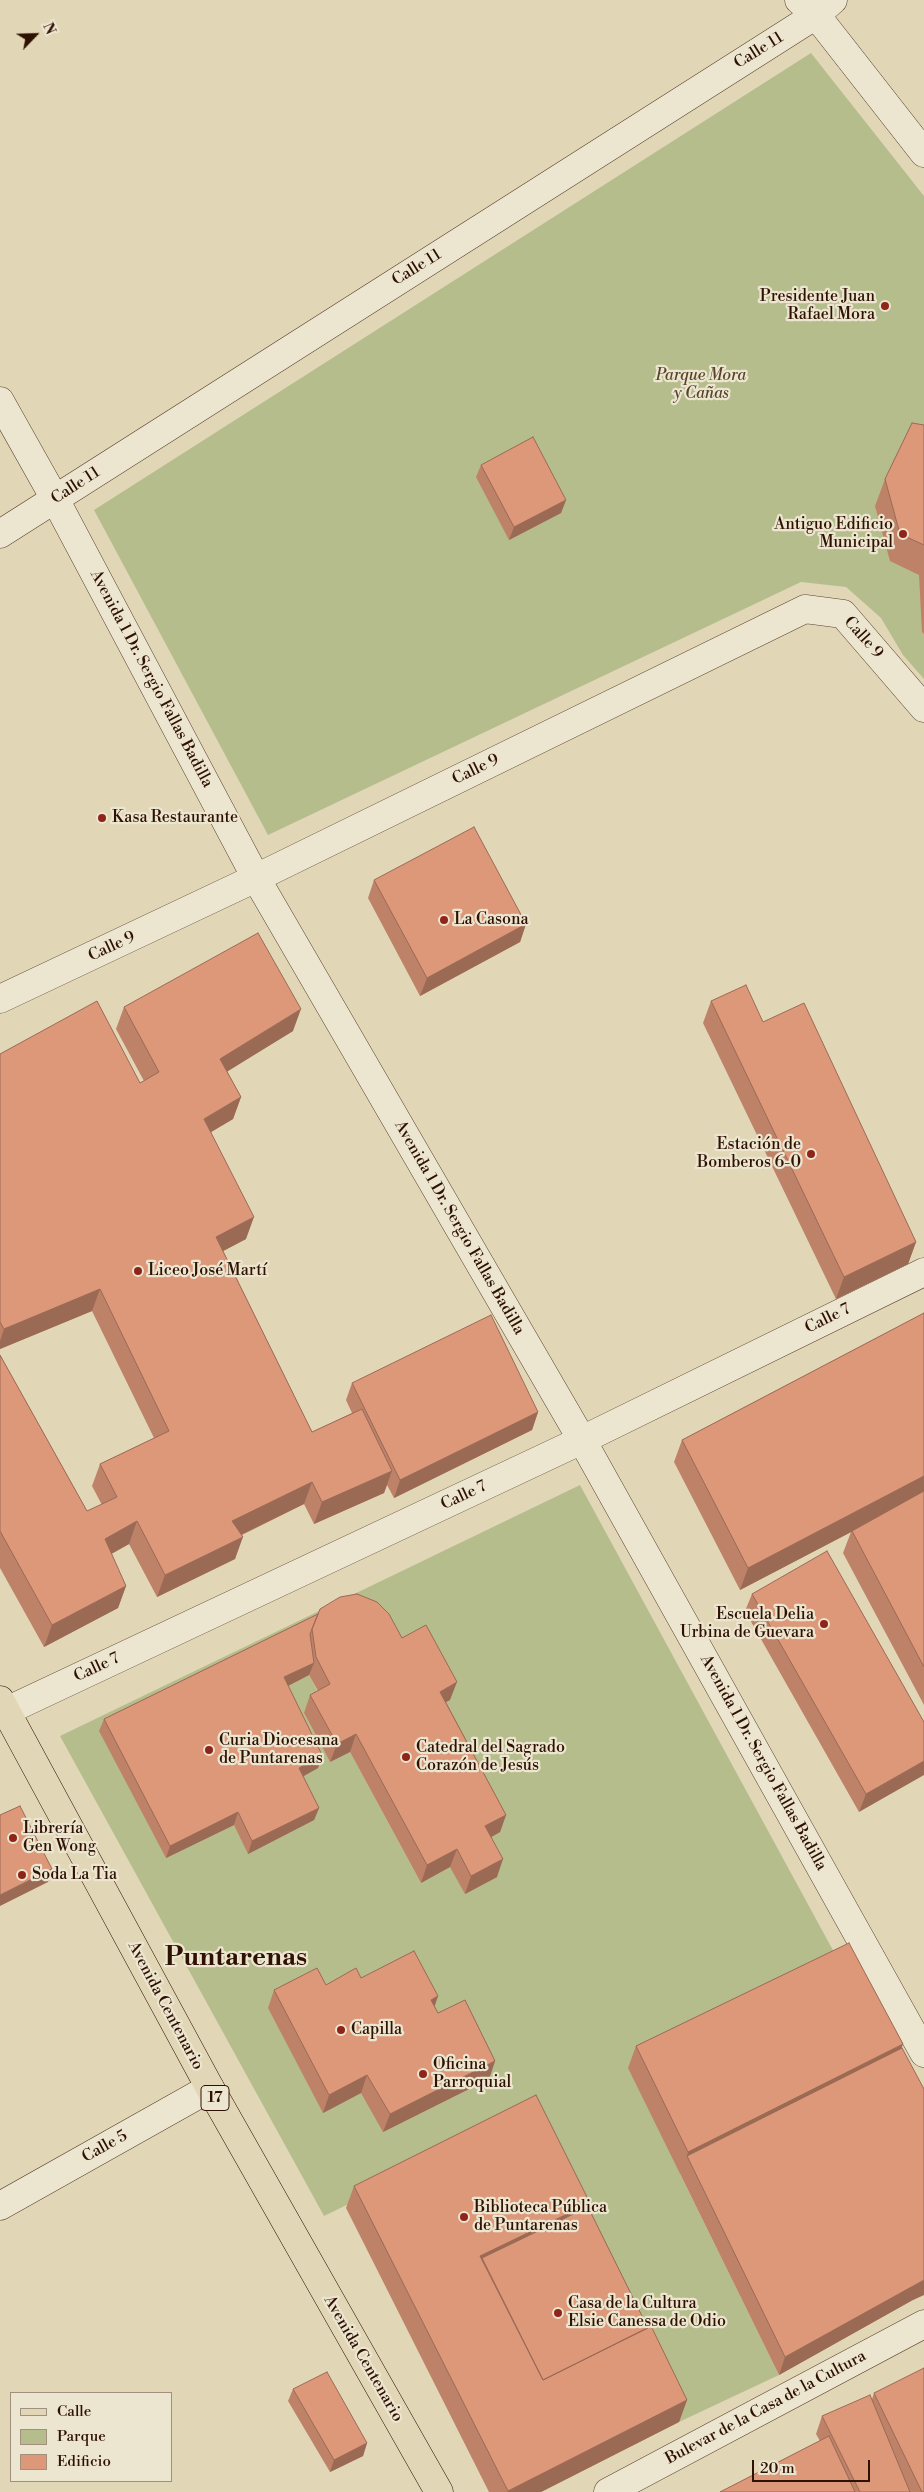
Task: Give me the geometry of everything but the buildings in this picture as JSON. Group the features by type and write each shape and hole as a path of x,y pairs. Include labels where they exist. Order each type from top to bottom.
{"main road":[{"name":"Avenida Centenario","path":"2,1708 210,2088 439,2492"}],"street":[{"path":"816,5 924,153"},
{"name":"Calle 11","path":"0,534 816,5"},
{"name":"Avenida 1 Dr. Sergio Fallas Badilla","path":"0,401 56,499 256,878 582,1440 924,2053"},
{"name":"Calle 9","path":"0,999 256,878 805,609 843,614 924,708"},
{"name":"Calle 7","path":"2,1708 582,1440 924,1272"},
{"name":"Calle 5","path":"0,2206 210,2088"},
{"name":"Bulevar de la Casa de la Cultura","path":"608,2492 924,2324"}],"green space":[{"name":"Parque Mora y Cañas","path":"811,53 924,196 924,679 903,655 881,618 846,587 801,582 268,835 94,510"},
{"path":"580,1485 841,1965 680,2174 779,2375 679,2422 528,2117 324,2216 60,1736","holes":["305,1647 450,1700 433,1709 450,1867 421,1883 350,1752 330,1762 304,1713 323,1702 309,1675"]}],"place":[{"name":"Presidente Juan Rafael Mora","path":"885,306"},
{"name":"Antiguo Edificio Municipal","path":"903,534"},
{"name":"Kasa Restaurante","path":"102,818"},
{"name":"La Casona","path":"444,920"},
{"name":"Estación de Bomberos 6-0","path":"811,1154"},
{"name":"Liceo José Martí","path":"138,1271"},
{"name":"Escuela Delia Urbina de Guevara","path":"824,1624"},
{"name":"Curia Diocesana de Puntarenas","path":"209,1750"},
{"name":"Catedral del Sagrado Corazón de Jesús","path":"406,1757"},
{"name":"Librería Gen Wong","path":"13,1838"},
{"name":"Soda La Tia","path":"22,1875"},
{"name":"Capilla","path":"341,2030"},
{"name":"Oficina Parroquial","path":"423,2074"},
{"name":"Biblioteca Pública de Puntarenas","path":"464,2217"},
{"name":"Casa de la Cultura Elsie Canessa de Odio","path":"558,2313"}],"district":[{"name":"Puntarenas","path":"236,1959"}]}
